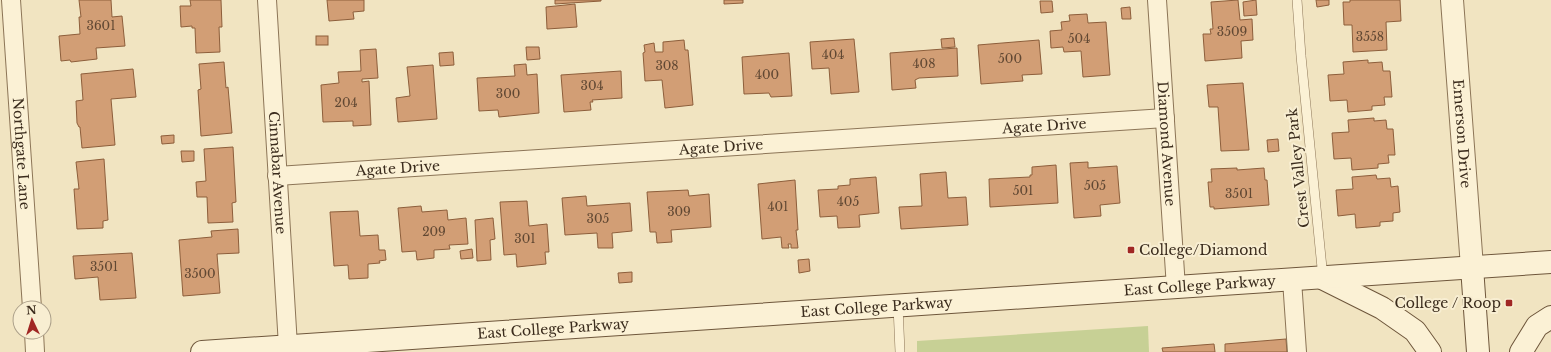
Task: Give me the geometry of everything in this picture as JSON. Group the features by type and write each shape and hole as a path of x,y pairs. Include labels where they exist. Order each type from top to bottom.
{"main road":[{"name":"Emerson Drive","path":"1452,0 1478,352"},
{"name":"East College Parkway","path":"202,352 1551,262"},
{"path":"1323,278 1382,308 1415,331 1430,352"},
{"path":"1521,352 1537,326 1551,317"}],"street":[{"name":"Northgate Lane","path":"11,0 31,300"},
{"name":"Cinnabar Avenue","path":"267,0 288,346"},
{"name":"Diamond Avenue","path":"1157,0 1176,288"},
{"name":"Agate Drive","path":"277,176 1165,118"},
{"path":"1292,280 1297,352"},
{"path":"34,340 35,352"}],"lane":[{"name":"Crest Valley Park","path":"1297,0 1301,56 1323,278"},
{"path":"898,306 900,352"}],"green space":[{"path":"1148,326 1149,352 917,352 917,341"}],"building":[{"path":"79,0 111,0 112,17 122,16 125,46 96,48 97,59 71,62 70,60 61,61 59,36 80,34 79,17 81,17"},
{"path":"190,0 221,0 222,27 219,27 220,52 196,53 195,28 192,28 192,26 181,27 180,6 191,6"},
{"path":"327,0 364,0 364,11 353,12 354,19 329,21"},
{"path":"555,0 601,0 601,1 555,4"},
{"path":"724,0 743,0 743,3 724,4"},
{"path":"1238,0 1240,20 1252,19 1253,40 1241,41 1242,58 1205,61 1203,34 1211,34 1210,29 1213,29 1211,2"},
{"path":"1256,0 1257,15 1244,16 1243,2"},
{"path":"1316,0 1329,0 1329,5 1317,7"},
{"path":"1350,0 1400,0 1401,21 1386,22 1387,50 1353,52 1352,25 1344,25 1343,2 1350,2"},
{"path":"1040,1 1052,1 1053,12 1041,13"},
{"path":"575,4 577,27 547,29 546,7"},
{"path":"1130,7 1131,19 1122,19 1121,8"},
{"path":"1087,14 1088,23 1106,22 1110,75 1083,77 1081,51 1064,52 1063,47 1051,48 1050,31 1062,30 1061,22 1070,21 1069,15"},
{"path":"316,36 328,36 328,45 316,45"},
{"path":"954,38 955,47 942,48 941,39"},
{"path":"854,39 859,92 831,94 829,68 812,69 810,42"},
{"path":"684,40 685,50 688,50 693,105 665,108 662,80 645,81 643,53 645,52 644,45 654,43 655,52 663,52 663,42"},
{"path":"1039,40 1042,74 1022,75 1023,81 981,84 978,45"},
{"path":"526,47 539,47 540,59 527,60"},
{"path":"957,48 958,76 919,78 915,80 916,88 892,90 890,53"},
{"path":"376,49 378,78 362,79 362,82 369,81 371,125 353,126 353,121 323,122 321,85 339,83 338,72 361,71 360,50"},
{"path":"453,52 454,65 440,66 439,53"},
{"path":"789,53 792,96 771,97 769,93 744,94 742,57"},
{"path":"1368,60 1368,63 1382,62 1383,71 1390,71 1392,97 1384,97 1385,105 1372,106 1372,110 1348,112 1347,100 1330,101 1328,75 1344,74 1343,62"},
{"path":"224,62 232,133 201,136 198,90 201,89 199,64"},
{"path":"526,64 527,75 537,74 539,113 499,117 498,110 479,111 477,78 515,76 514,65"},
{"path":"433,65 437,119 398,122 396,98 410,96 407,67"},
{"path":"133,69 136,97 111,99 115,145 82,148 80,127 77,123 76,101 83,100 81,74"},
{"path":"621,71 622,98 592,100 593,102 590,102 591,110 564,112 561,75"},
{"path":"1243,83 1249,150 1221,151 1218,107 1209,107 1207,85"},
{"path":"1374,118 1374,121 1386,120 1387,129 1393,129 1395,155 1388,155 1389,163 1378,164 1378,168 1352,170 1351,158 1334,159 1332,133 1349,132 1348,120"},
{"path":"174,135 174,143 162,144 161,136"},
{"path":"1278,139 1279,151 1268,152 1267,140"},
{"path":"233,147 236,202 232,203 233,222 208,223 207,197 197,197 196,182 206,181 204,149"},
{"path":"181,151 194,151 194,161 182,162"},
{"path":"104,159 108,220 103,221 103,228 77,229 74,189 79,189 76,162"},
{"path":"1088,162 1088,168 1117,166 1120,203 1100,205 1101,216 1074,218 1070,163"},
{"path":"1056,165 1058,203 990,207 989,179 1030,177 1030,175 1032,175 1032,167"},
{"path":"1237,168 1237,170 1264,168 1265,180 1267,180 1269,205 1214,209 1214,207 1210,207 1208,182 1212,182 1211,169"},
{"path":"946,172 948,198 966,197 968,225 901,229 899,207 922,206 920,174"},
{"path":"1376,175 1377,179 1390,178 1391,187 1398,186 1400,212 1393,213 1393,221 1380,222 1380,226 1356,228 1355,214 1338,216 1336,190 1353,189 1352,177"},
{"path":"876,177 879,213 859,215 860,227 838,228 837,216 820,217 818,190 838,189 838,186 850,185 850,179"},
{"path":"795,180 798,230 796,230 798,248 791,248 791,244 788,244 789,248 782,248 781,237 762,239 758,184"},
{"path":"688,190 689,196 709,194 711,227 671,230 672,242 657,243 656,232 650,232 647,192"},
{"path":"586,196 587,206 630,203 632,231 612,233 613,248 598,248 597,233 565,235 562,198"},
{"path":"527,201 529,226 547,224 549,252 545,252 546,264 517,267 516,254 504,255 500,202"},
{"path":"421,206 422,212 447,210 448,220 466,218 468,244 449,245 450,249 434,250 434,258 417,260 416,251 402,252 398,208"},
{"path":"358,211 360,236 378,235 379,250 385,250 386,260 379,261 380,263 368,264 368,278 349,279 348,265 334,266 330,212"},
{"path":"493,218 495,239 490,240 491,260 477,261 475,220"},
{"path":"238,229 239,253 217,254 220,293 183,296 179,240 212,237 211,231"},
{"path":"472,249 473,258 461,259 460,251"},
{"path":"132,253 136,298 100,300 98,277 75,279 73,256"},
{"path":"809,259 810,271 799,273 798,260"},
{"path":"632,272 632,282 619,283 618,273"},
{"path":"1286,339 1287,352 1225,352 1225,344"},
{"path":"1214,344 1215,352 1163,352 1162,348"}],"place":[{"name":"College/Diamond","path":"1131,250"},
{"name":"College / Roop","path":"1509,303"}]}
